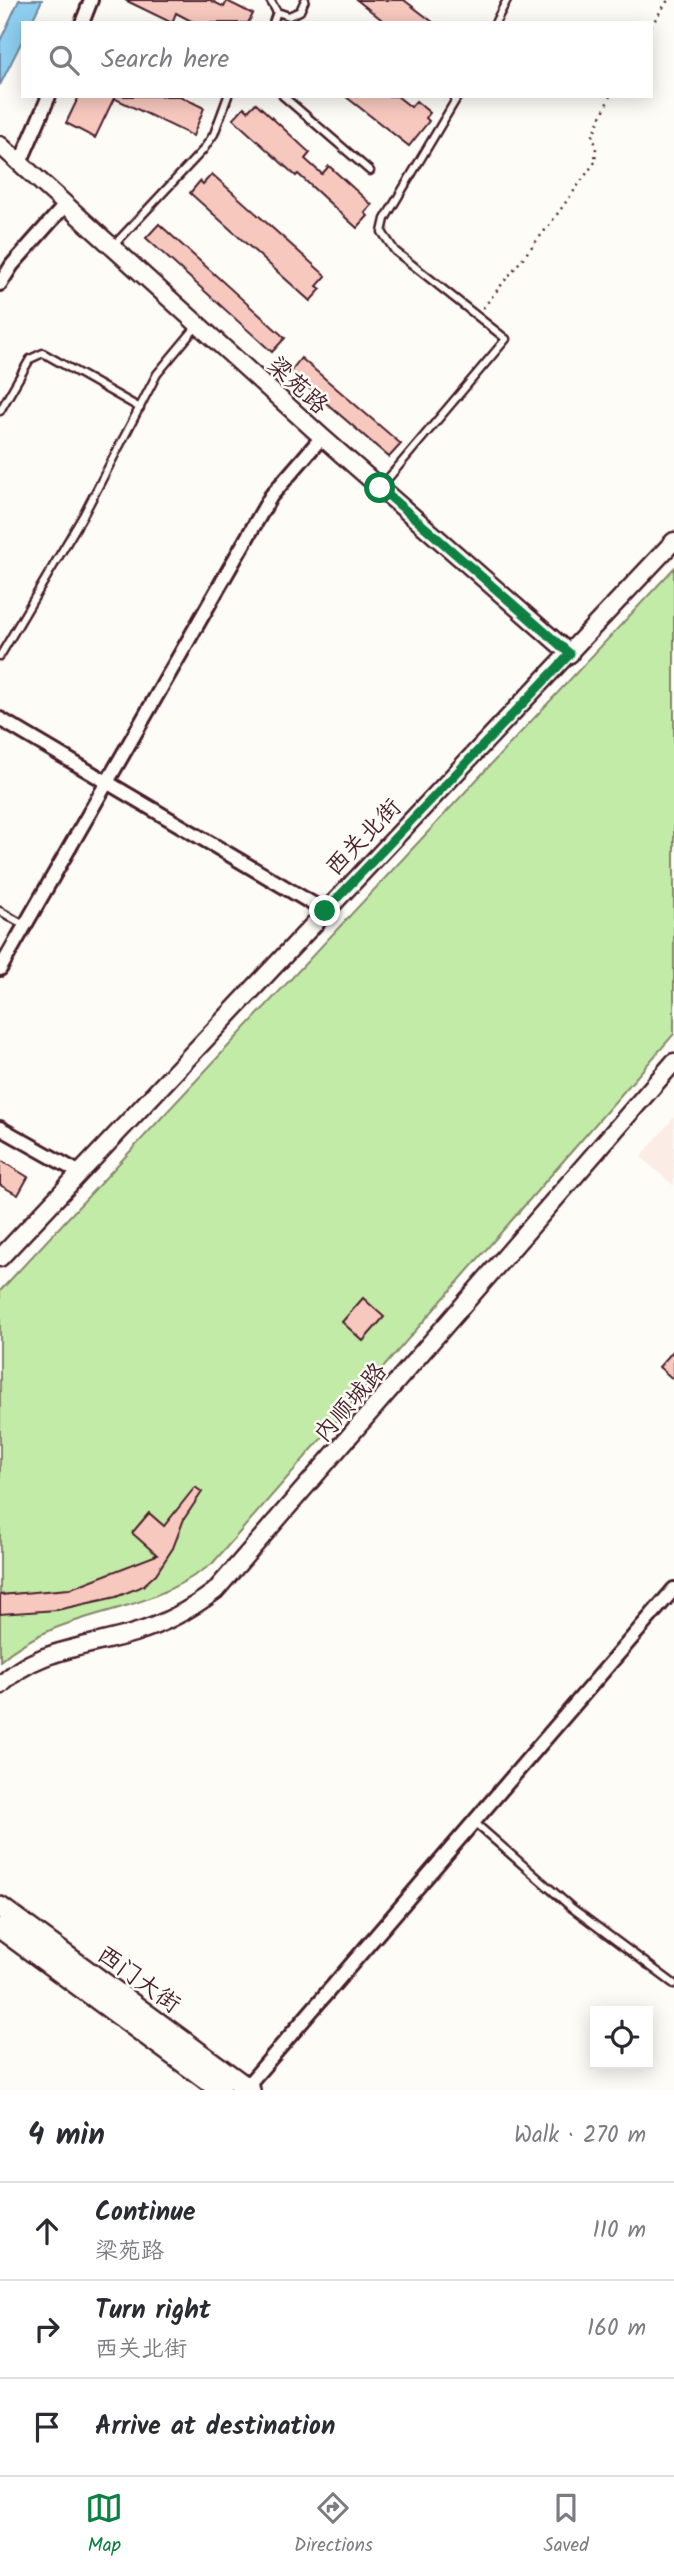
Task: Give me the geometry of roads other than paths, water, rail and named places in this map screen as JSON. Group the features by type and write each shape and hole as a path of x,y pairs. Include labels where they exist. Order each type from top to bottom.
{"main road":[{"name":"西门大街","path":"0,1907 248,2089"},
{"name":"西门大街","path":"0,1928 221,2090"}],"street":[{"path":"83,21 92,0"},
{"path":"10,154 48,98"},
{"name":"梁苑路","path":"10,154 322,437 570,654"},
{"path":"0,284 20,256 66,204"},
{"path":"0,969 271,496 322,437"},
{"name":"西关北街","path":"0,1258 674,541"},
{"path":"0,719 325,911"},
{"name":"内顺城路","path":"0,1686 18,1670 36,1660 136,1633 181,1615 215,1591 674,1063"},
{"path":"0,1128 79,1173"},
{"path":"248,2089 674,1589"}],"lane":[{"path":"270,0 277,12 289,16 295,14 305,0"},
{"path":"496,21 507,0"},
{"path":"274,21 277,12"},
{"path":"112,247 203,150 214,134 227,98"},
{"path":"285,98 370,171"},
{"path":"380,488 506,339 395,251 382,232 385,219 457,98"},
{"path":"0,656 84,514 162,366 198,324"},
{"path":"0,411 30,359 43,353 140,408"},
{"path":"0,911 24,925"},
{"path":"474,1822 572,1908 674,1984"}],"water":[{"path":"19,0 42,0 32,21 21,21 21,43 0,85 0,41"}]}
